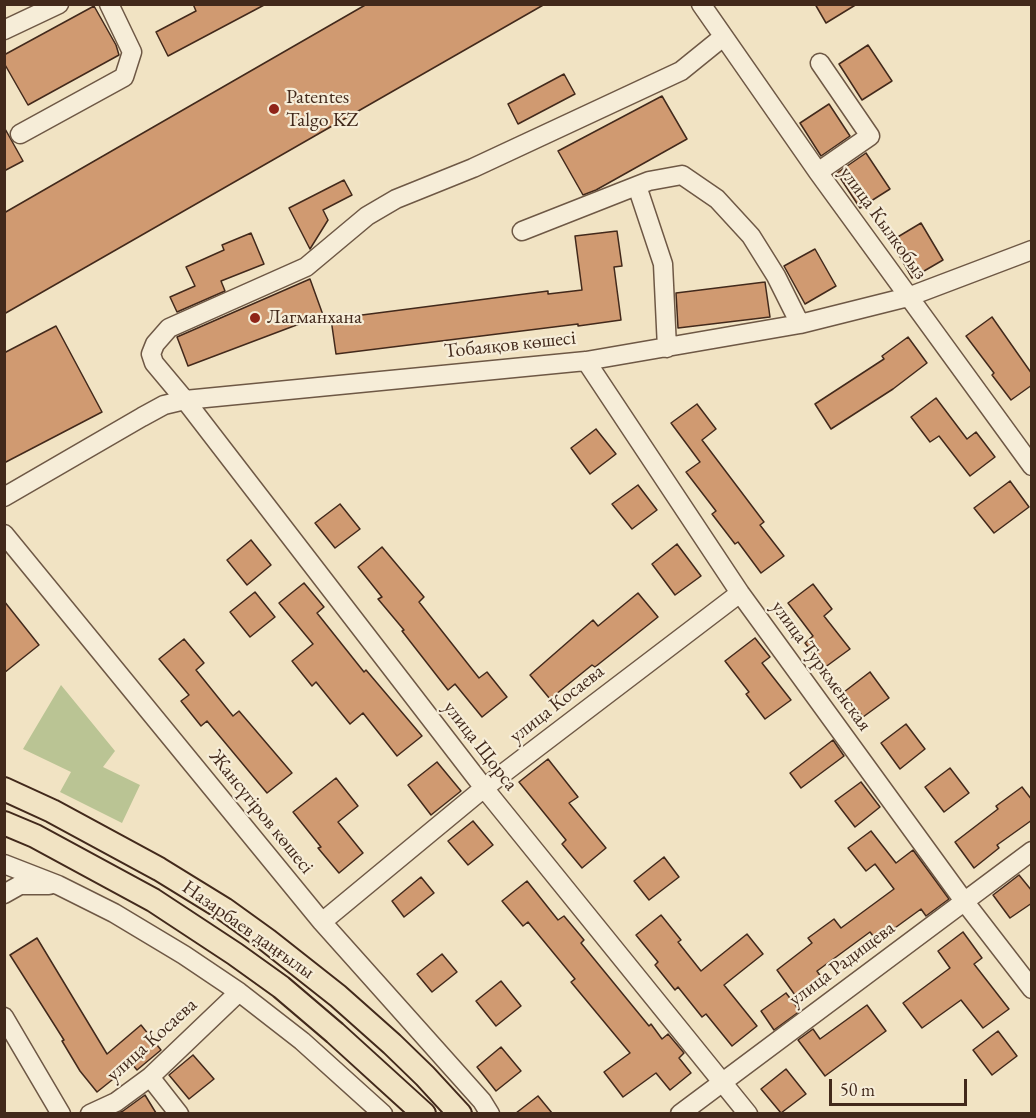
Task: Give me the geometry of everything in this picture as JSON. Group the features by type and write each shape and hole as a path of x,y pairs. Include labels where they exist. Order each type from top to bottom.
{"main road":[{"name":"Назарбаев даңғылы","path":"4,789 107,839 241,921 338,996 425,1076 460,1113"},
{"name":"Назарбаев даңғылы","path":"4,823 35,836 153,900 235,954 281,987 424,1113"}],"street":[{"path":"4,30 59,4"},
{"path":"20,134 124,77 132,52 109,4"},
{"name":"улица Кылкобыз","path":"701,4 818,172 1032,466"},
{"name":"улица Щорса","path":"723,37 681,71 473,168 396,199 367,216 306,267 170,328 161,335 151,354 154,363 484,788 748,1113"},
{"path":"818,172 870,136 820,63"},
{"path":"522,231 649,181 682,175 717,199 751,236 776,276 800,324"},
{"path":"637,186 663,264 667,348"},
{"name":"Тобаяқов көшесі","path":"4,496 164,405 185,400 586,361 667,348 800,324 908,297 1032,250"},
{"name":"улица Туркменская","path":"586,361 740,593 964,901 1032,989"},
{"name":"Жансүгіров көшесі","path":"4,534 322,922 482,1101 490,1113"},
{"name":"улица Косаева","path":"322,922 484,788 740,593"},
{"name":"улица Радищева","path":"680,1113 1032,850"},
{"path":"4,864 58,885 114,913 184,955 239,992 302,1041 383,1113"},
{"path":"4,894 20,885 58,885"},
{"name":"улица Косаева","path":"90,1113 116,1102 150,1077 239,992"},
{"path":"4,1017 61,1113"},
{"path":"150,1077 179,1113"}],"green space":[{"path":"61,685 115,751 103,767 140,785 122,823 60,792 71,772 23,749"}],"building":[{"path":"193,4 266,4 168,56 156,32 196,11"},
{"name":"Patentes Talgo KZ","path":"367,4 545,4 4,314 4,213"},
{"path":"815,4 857,4 826,23"},
{"path":"94,6 116,45 119,55 28,105 4,63 4,55"},
{"path":"868,45 892,81 862,100 839,64"},
{"path":"564,74 575,94 518,124 508,104"},
{"path":"662,96 687,139 583,195 558,151"},
{"path":"829,104 850,136 821,156 800,123"},
{"path":"4,127 23,161 4,171"},
{"path":"866,153 890,189 860,208 837,173"},
{"path":"344,180 352,195 323,210 328,220 310,249 289,208"},
{"path":"921,223 943,260 912,278 891,241"},
{"path":"617,231 622,266 614,267 621,320 336,354 331,319 548,291 548,294 582,290 575,236"},
{"path":"251,233 264,264 221,281 225,291 177,312 170,297 195,286 186,267 224,250 222,245"},
{"path":"815,249 836,286 805,304 784,266"},
{"path":"310,279 323,315 188,366 177,337"},
{"path":"765,282 770,317 678,328 676,293"},
{"path":"992,317 1032,374 1032,385 1011,400 966,336"},
{"path":"56,326 102,412 4,463 4,353"},
{"path":"908,337 927,363 893,389 831,429 815,404 884,359 882,356"},
{"path":"936,398 967,439 976,432 995,457 970,476 939,436 930,442 911,417"},
{"path":"697,404 716,429 702,440 764,522 760,525 784,556 761,573 738,542 735,544 712,514 716,511 686,472 700,462 671,423"},
{"path":"596,429 616,454 590,474 571,448"},
{"path":"1010,481 1029,507 994,533 974,508"},
{"path":"638,485 657,510 632,529 612,504"},
{"path":"340,504 360,529 335,548 315,523"},
{"path":"251,540 271,565 247,585 227,560"},
{"path":"677,544 701,576 675,595 652,564"},
{"path":"382,547 424,597 419,602 479,678 487,672 507,697 482,717 455,684 448,690 378,599 382,597 358,567"},
{"path":"304,583 324,607 317,613 364,672 366,670 422,736 397,756 363,713 350,724 316,682 312,686 292,661 313,644 279,603"},
{"path":"813,584 832,609 824,616 850,649 824,668 805,643 813,636 788,603"},
{"path":"255,592 275,617 250,637 230,612"},
{"path":"638,593 658,617 550,699 530,675 593,620 598,626"},
{"path":"4,601 39,645 4,673"},
{"path":"755,638 770,657 762,663 791,700 765,719 746,694 749,692 725,661"},
{"path":"184,639 204,663 196,670 233,716 239,711 292,773 267,793 207,721 201,726 181,701 189,695 159,659"},
{"path":"870,672 889,698 863,717 844,692"},
{"path":"906,724 925,749 900,769 881,743"},
{"path":"833,740 844,756 801,788 790,773"},
{"path":"548,759 578,797 569,803 606,848 582,868 562,844 566,840 519,782"},
{"path":"437,762 461,791 431,815 408,785"},
{"path":"950,768 969,793 944,812 925,787"},
{"path":"336,778 358,806 338,822 363,853 339,873 293,812"},
{"path":"861,782 880,807 855,827 835,801"},
{"path":"1022,787 1032,800 1032,820 997,845 999,848 974,868 955,842 998,809 996,806"},
{"path":"473,821 493,845 468,865 448,841"},
{"path":"871,831 896,863 913,850 949,899 926,916 921,909 877,941 870,932 817,971 821,977 795,995 777,970 812,943 808,938 834,919 841,928 894,889 875,864 866,871 848,848"},
{"path":"664,857 679,877 649,900 634,881"},
{"path":"1019,875 1032,891 1032,903 1010,918 993,895"},
{"path":"421,877 434,893 404,917 392,901"},
{"path":"527,881 558,920 564,916 584,940 581,943 649,1026 651,1024 662,1039 668,1034 684,1053 679,1058 691,1073 670,1090 656,1073 623,1097 604,1072 630,1053 571,982 575,979 528,922 523,926 502,901"},
{"path":"661,915 681,940 678,942 701,971 747,934 763,954 724,985 757,1026 732,1046 706,1014 702,1017 678,987 675,990 655,965 658,962 636,935"},
{"path":"963,932 982,958 974,964 1009,1009 983,1028 961,1000 922,1028 903,1003 950,968 938,951"},
{"path":"37,938 107,1054 141,1025 161,1050 137,1070 132,1064 97,1092 80,1071 62,1041 64,1040 10,955"},
{"path":"442,954 457,972 432,992 417,974"},
{"path":"501,981 521,1006 496,1026 476,1001"},
{"path":"786,993 800,1011 774,1030 761,1011"},
{"path":"867,1005 886,1031 825,1076 798,1040 813,1029 820,1039"},
{"path":"998,1031 1017,1056 992,1075 973,1050"},
{"path":"501,1047 521,1071 496,1091 477,1067"},
{"path":"193,1055 214,1079 189,1099 169,1075"},
{"path":"786,1069 806,1094 781,1113 761,1089"},
{"path":"145,1095 156,1113 118,1113 123,1111"},
{"path":"538,1096 552,1113 516,1113"}],"place":[{"name":"Patentes Talgo KZ","path":"274,109"},
{"name":"Лагманхана","path":"255,318"}]}
